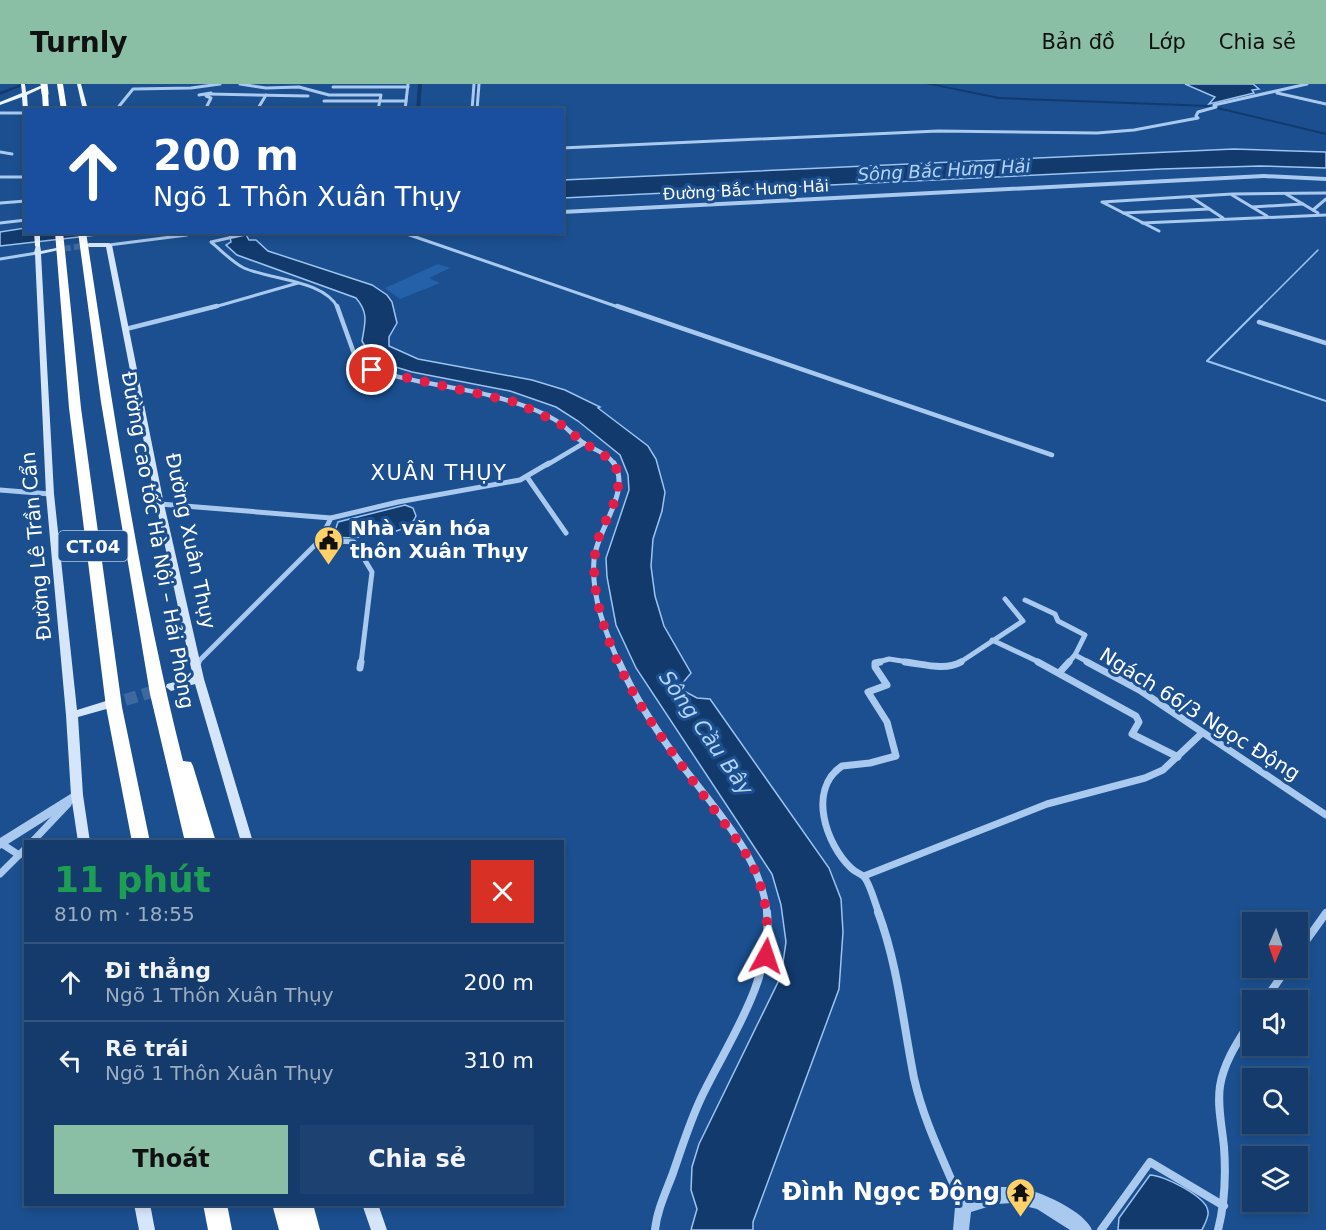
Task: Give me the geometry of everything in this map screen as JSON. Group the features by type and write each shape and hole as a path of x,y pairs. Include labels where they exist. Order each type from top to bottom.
{"highway":[{"path":"60,86 64,108"},
{"path":"43,88 46,108"},
{"name":"CT.04","path":"58,234 75,408 114,707 141,840"},
{"name":"CT.04","path":"83,234 86,245"},
{"name":"Đường cao tốc Hà Nội – Hải Phòng","path":"86,245 106,402 158,694 194,840"},
{"path":"106,402 163,692 206,840"},
{"path":"215,1206 220,1230"},
{"path":"285,1206 291,1230"},
{"path":"302,1206 308,1230"}],"main road":[{"path":"79,84 85,108"},
{"path":"0,104 24,91 43,88"},
{"path":"24,91 26,108"},
{"path":"37,234 38,249 58,249"},
{"path":"86,245 109,245"},
{"name":"Đường Xuân Thụy","path":"109,245 160,504 199,679 246,840"},
{"name":"Đường Lê Trần Cẩn","path":"38,249 50,494 72,715 77,795 84,840"},
{"path":"171,687 199,679"},
{"path":"72,715 106,705"},
{"path":"142,1206 147,1230"},
{"path":"371,1206 378,1230"}],"street":[{"path":"168,88 173,84"},
{"path":"118,108 127,93 133,89 220,84"},
{"path":"240,84 273,88 291,87 329,95 381,95 378,108"},
{"path":"291,87 296,84"},
{"path":"472,108 474,84"},
{"path":"477,108 479,84"},
{"path":"1276,92 1276,90 1293,84"},
{"path":"564,149 964,131 1087,133 1147,128 1197,118 1198,112 1214,107 1214,105 1307,84"},
{"path":"405,108 408,86 334,85 322,103 406,101"},
{"path":"258,108 273,88"},
{"path":"199,95 204,92 209,94 308,96"},
{"path":"1276,92 1326,103"},
{"path":"207,108 211,98 206,96 209,94"},
{"path":"0,112 24,111"},
{"path":"0,118 11,113"},
{"path":"964,131 1083,136 1152,130 1170,124"},
{"path":"1147,128 1152,130"},
{"path":"0,152 12,154"},
{"name":"Đường Bắc Hưng Hải","path":"564,212 1264,176 1326,179"},
{"path":"0,177 24,177"},
{"path":"1283,193 1318,214"},
{"path":"1159,231 1102,202 1232,194 1326,193"},
{"path":"1232,194 1268,216"},
{"path":"1191,196 1224,219"},
{"path":"1313,210 1326,199"},
{"path":"0,203 24,201"},
{"path":"1252,207 1303,204"},
{"path":"1122,213 1209,209"},
{"path":"1142,223 1326,215"},
{"path":"0,223 24,220"},
{"path":"248,234 213,240 212,245 238,266 317,289 333,298 342,316 342,325 349,339 351,350 363,365 372,370 515,402 559,423 584,443 606,456 616,467 616,500 596,545 595,578 598,607 622,670 641,703 738,841 755,871 769,925 766,956 758,984 692,1118 661,1200 655,1230"},
{"path":"407,234 1052,455"},
{"path":"109,245 187,235"},
{"path":"0,259 38,249"},
{"path":"126,329 174,315 240,302 298,283"},
{"path":"1259,322 1326,343"},
{"path":"160,504 331,518 347,516 398,502 515,481 527,477 584,443"},
{"path":"527,477 566,533"},
{"path":"0,490 50,494"},
{"path":"196,664 320,540 331,518"},
{"path":"320,540 354,542 372,572 360,668"},
{"path":"961,1230 963,1207 932,1133 915,1081 888,938 864,876 852,870 842,855 829,834 821,809 824,791 830,778 839,768 845,765 877,762 886,756 896,756 889,723 884,712 868,692 887,685 875,667 875,663 889,659 933,666 954,666 1023,621 1005,599"},
{"name":"Ngách 66/3 Ngọc Động","path":"1025,600 1055,614 1058,621 1085,635 1075,656 1141,691 1326,815"},
{"path":"992,640 1060,672 1136,716 1139,722 1132,734 1178,756"},
{"path":"1060,672 1075,656"},
{"path":"864,876 1047,804 1145,778 1163,770 1202,733"},
{"path":"34,840 77,795"},
{"path":"19,855 1,844 77,795"},
{"path":"0,874 24,850"},
{"path":"1308,938 1326,913"},
{"path":"1218,1230 1224,1206 1224,1149 1219,1104 1221,1083 1230,1056 1242,1036"},
{"path":"1101,1230 1150,1162 1224,1206"},
{"path":"963,1207 979,1199 996,1195 1017,1195 1041,1201 1059,1210 1084,1230"}],"shaded area":[{"path":"438,264 450,268 429,278 440,283 400,299 385,288"}],"water":[{"path":"1185,84 1253,84 1259,89 1252,90 1254,93 1209,104 1215,97"},
{"name":"Sông Bắc Hưng Hải","path":"1234,149 1326,152 1326,168 1260,166 1161,169 564,198 564,180"},
{"path":"24,228 24,234 105,234 0,246 0,232"},
{"name":"Sông Cầu Bây","path":"229,234 246,234 249,240 256,240 268,251 372,285 387,295 392,302 397,323 389,337 389,346 418,359 532,380 565,390 600,407 598,408 648,446 656,459 665,492 653,539 651,566 655,596 664,626 691,673 681,685 682,690 697,698 710,699 829,868 841,899 843,932 839,989 753,1222 753,1230 691,1230 697,1209 691,1190 692,1167 699,1144 781,976 786,942 781,905 772,874 636,668 616,625 607,577 606,558 629,490 628,475 620,455 578,421 556,407 510,391 412,372 373,359 362,341 364,313 356,298 237,255 226,245 231,242"},
{"path":"405,505 413,508 416,516 403,528 366,537 333,537 338,522"},
{"path":"1150,1175 1174,1183 1201,1200 1208,1214 1202,1230 1118,1230 1119,1218"}],"waterway":[{"path":"0,94 25,84"},
{"path":"418,108 420,84"},
{"path":"928,84 999,98 1209,106 1326,134"},
{"path":"1318,250 1207,361 1326,401"}],"tunnel":[{"path":"56,250 89,245"},
{"path":"108,705 162,689"}],"place":[{"name":"Nhà văn hóa thôn Xuân Thụy","path":"329,566"},
{"name":"Đình Ngọc Động","path":"1021,1218"}],"district":[{"name":"XUÂN THỤY","path":"439,473"}],"route":[{"path":"372,370 515,402 565,426 584,443 613,461 617,475 616,500 596,545 594,568 598,607 613,651 641,703 738,841 755,871 769,925 766,956"}]}
